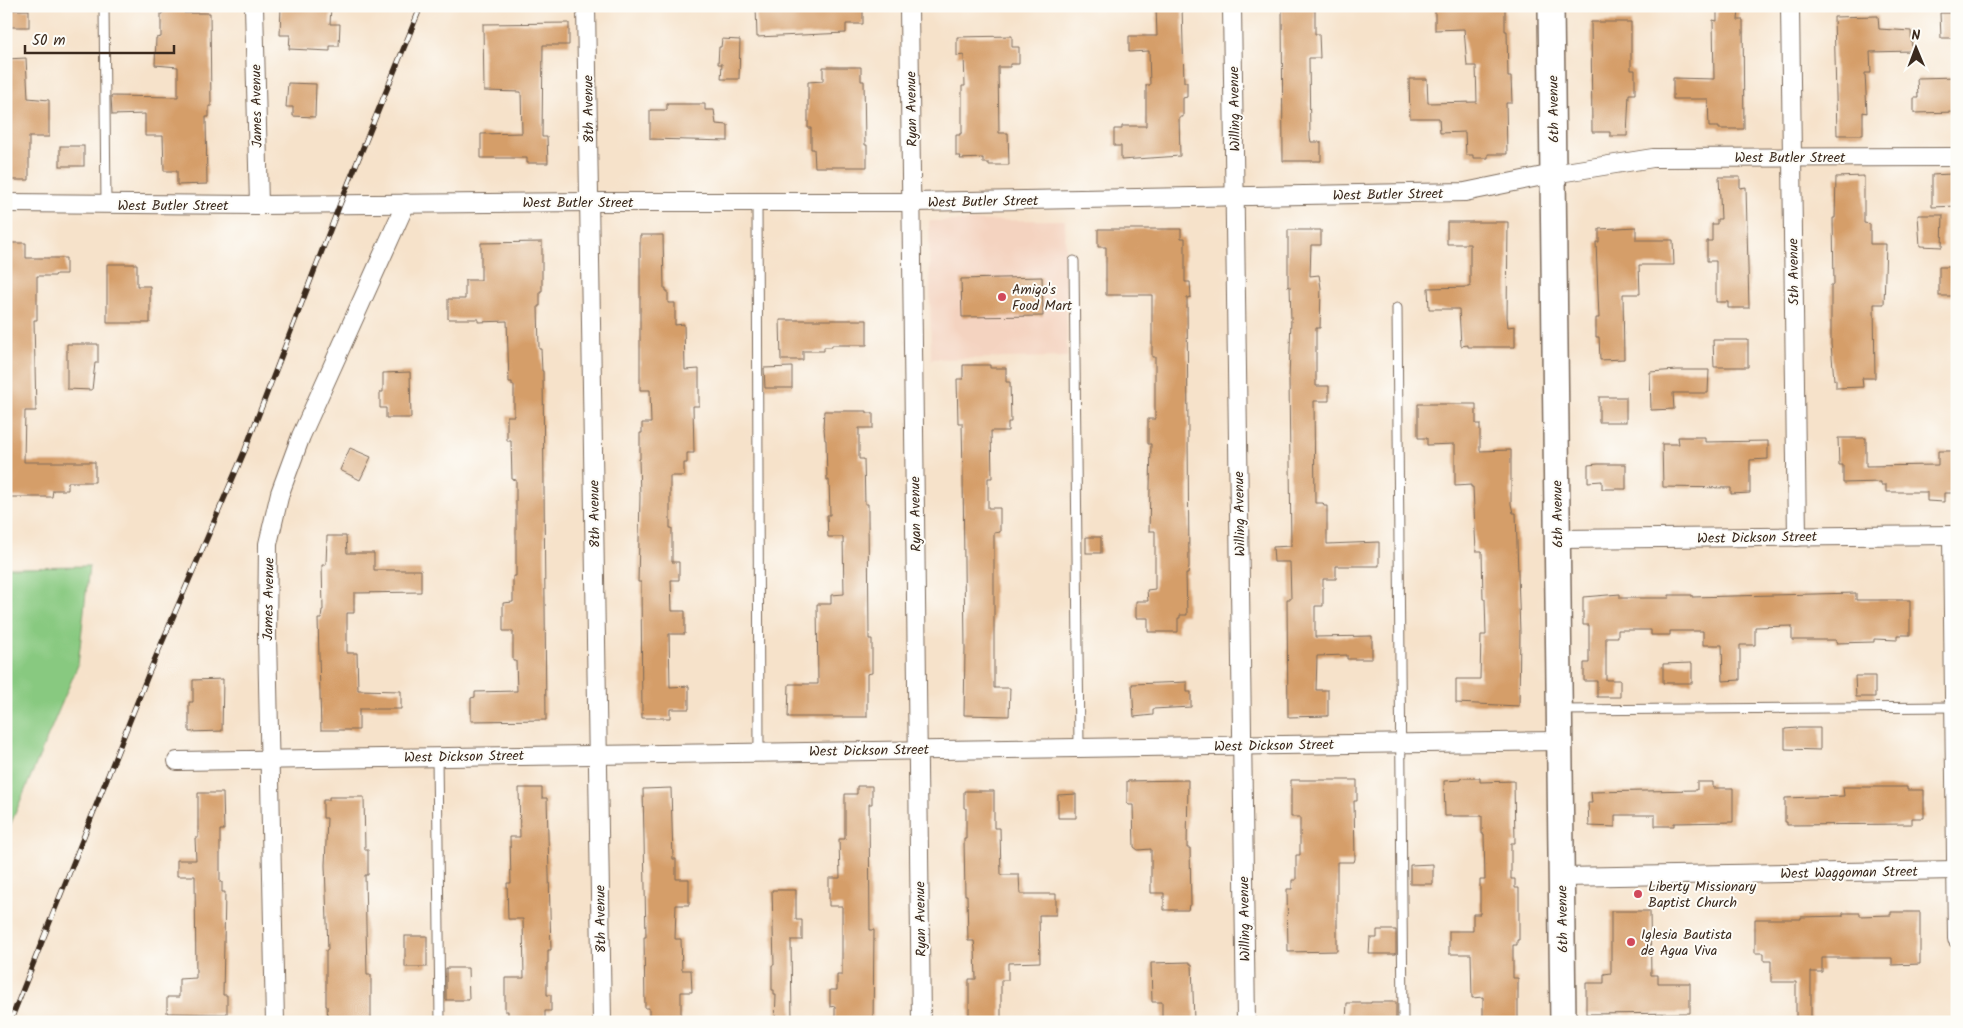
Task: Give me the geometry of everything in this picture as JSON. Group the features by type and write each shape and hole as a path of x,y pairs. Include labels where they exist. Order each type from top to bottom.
{"street":[{"name":"James Avenue","path":"254,6 259,206"},
{"name":"8th Avenue","path":"586,6 602,1022"},
{"name":"Ryan Avenue","path":"910,6 921,1022"},
{"name":"Willing Avenue","path":"1232,6 1246,1022"},
{"name":"6th Avenue","path":"1551,6 1563,1022"},
{"name":"5th Avenue","path":"1790,6 1797,537"},
{"name":"West Butler Street","path":"6,203 259,206 406,203 912,202 1465,192 1553,174 1654,158 1957,157"},
{"name":"James Avenue","path":"275,1022 267,635 268,544 280,493 301,436 406,203"},
{"name":"West Dickson Street","path":"1558,539 1955,535"},
{"path":"1955,535 1957,939"},
{"name":"West Dickson Street","path":"177,761 1560,741"},
{"name":"West Waggoman Street","path":"1562,877 1956,870"}],"lane":[{"path":"104,6 106,204"},
{"path":"757,202 760,752"},
{"path":"1074,261 1079,747"},
{"path":"1396,308 1402,1022"},
{"path":"1560,710 1955,700"},
{"path":"437,756 440,1022"}],"shaded area":[{"path":"1065,220 1067,357 931,359 929,221"}],"green space":[{"path":"89,566 78,665 6,835 6,567"}],"building":[{"path":"163,6 184,6 184,13 210,13 211,106 209,106 209,117 206,117 207,184 177,185 177,171 164,171 163,136 145,136 145,114 112,115 111,96 178,97 178,67 155,65 156,38 161,37 161,13 163,13"},
{"path":"281,6 331,6 330,24 340,24 339,46 330,46 330,51 289,49 290,35 280,35"},
{"path":"756,6 863,6 863,24 846,24 846,33 757,37"},
{"path":"1156,6 1182,6 1184,82 1187,82 1187,97 1183,98 1183,117 1179,117 1180,156 1121,160 1121,146 1114,146 1114,129 1122,129 1122,126 1146,126 1146,85 1150,85 1149,51 1129,52 1129,36 1157,36"},
{"path":"1282,6 1315,6 1315,34 1319,34 1320,58 1309,58 1310,137 1311,142 1321,142 1321,161 1283,161"},
{"path":"1435,6 1505,6 1508,77 1511,77 1512,103 1506,103 1507,154 1488,154 1488,158 1473,158 1473,155 1466,155 1465,132 1440,133 1439,118 1410,118 1409,79 1427,79 1428,103 1477,102 1476,66 1467,66 1464,29 1435,30"},
{"path":"6,10 29,10 29,27 6,27"},
{"path":"1717,11 1739,11 1738,20 1743,20 1744,129 1709,127 1708,99 1673,99 1673,78 1714,79 1713,20 1717,21"},
{"path":"1940,13 1957,13 1957,38 1941,38"},
{"path":"1878,16 1879,29 1911,31 1912,51 1870,52 1871,73 1865,73 1867,113 1863,112 1863,135 1837,135 1834,17"},
{"path":"1591,22 1631,22 1631,70 1635,70 1635,94 1629,94 1627,136 1610,136 1610,132 1592,132"},
{"path":"569,23 569,45 543,45 542,137 547,137 548,163 527,163 527,158 481,158 481,134 522,133 521,92 484,91 483,24"},
{"path":"1012,36 1012,47 1019,47 1019,64 1010,64 1010,67 998,67 999,133 1008,133 1009,165 989,165 989,163 983,163 983,158 960,159 961,156 956,156 956,135 962,133 962,86 965,86 964,55 957,56 957,37"},
{"path":"722,39 740,40 739,79 721,79 722,64 718,64 719,47 721,47"},
{"path":"26,58 28,98 49,100 49,137 29,137 29,180 6,180 6,59"},
{"path":"823,67 861,67 861,81 864,81 867,167 815,167 814,149 811,149 811,128 808,128 808,82 823,81"},
{"path":"1957,77 1957,112 1914,113 1914,98 1918,98 1917,78"},
{"path":"288,83 316,84 315,117 293,116 293,107 286,107"},
{"path":"667,104 705,104 705,110 714,110 716,124 728,125 728,141 650,139 650,110 667,110"},
{"path":"60,146 84,146 84,166 60,166"},
{"path":"1951,174 1951,180 1957,179 1957,206 1932,207 1932,175"},
{"path":"1864,176 1864,223 1870,224 1870,244 1886,244 1884,304 1874,304 1875,378 1862,378 1863,387 1836,388 1831,344 1831,285 1834,285 1833,218 1835,218 1836,177"},
{"path":"1719,177 1740,177 1740,188 1746,187 1749,308 1728,308 1728,302 1716,302 1716,261 1707,261 1707,241 1712,241 1712,224 1717,224 1717,219 1721,219"},
{"path":"1918,215 1943,215 1942,247 1920,246"},
{"path":"1447,222 1508,222 1507,317 1508,327 1515,326 1515,347 1461,346 1459,309 1429,309 1428,288 1470,287 1470,244 1447,244"},
{"path":"1636,227 1636,240 1673,240 1674,265 1639,265 1640,294 1623,294 1624,359 1600,360 1599,337 1596,337 1596,318 1599,318 1596,242 1599,242 1599,229"},
{"path":"1098,229 1181,229 1181,238 1185,238 1185,282 1190,282 1191,297 1187,298 1189,566 1188,574 1186,574 1187,615 1180,615 1180,618 1178,618 1178,632 1148,632 1148,618 1136,618 1136,601 1148,601 1147,590 1155,589 1155,531 1149,531 1151,444 1148,444 1148,419 1155,419 1152,295 1106,295 1106,247 1098,247"},
{"path":"1288,230 1321,230 1321,245 1311,245 1310,276 1319,275 1321,288 1320,328 1316,328 1316,386 1329,386 1329,401 1314,401 1315,503 1323,503 1324,506 1327,506 1327,544 1379,542 1379,566 1336,566 1336,579 1323,579 1323,606 1315,606 1315,637 1372,636 1372,659 1347,659 1347,655 1317,656 1316,690 1328,690 1328,716 1288,717 1287,599 1291,599 1290,562 1274,562 1273,547 1291,546 1289,380 1291,319 1290,286 1288,287"},
{"path":"640,235 663,235 664,288 668,291 668,303 675,303 675,325 684,324 685,370 699,369 699,406 693,406 694,453 687,453 687,463 684,463 684,476 670,476 672,562 679,562 679,580 671,580 672,611 685,611 685,634 669,634 670,687 689,686 689,709 670,709 670,718 642,718 641,582 638,582 639,459 642,423 651,423 650,390 640,390"},
{"path":"542,242 542,291 540,291 540,306 538,306 539,349 541,349 543,371 546,720 471,721 471,698 475,697 475,692 517,691 516,661 513,661 513,631 503,631 503,603 513,602 513,576 516,576 516,480 512,479 511,441 507,441 507,416 514,416 514,385 512,385 512,382 509,382 507,321 478,322 478,319 448,319 448,299 465,299 465,280 481,280 481,243"},
{"path":"6,243 26,243 26,258 66,258 66,274 37,276 37,320 34,320 36,411 25,411 24,462 95,462 95,482 68,482 68,490 53,490 52,497 6,497"},
{"path":"107,264 137,264 137,286 150,286 150,323 107,323"},
{"path":"1939,267 1957,267 1957,296 1939,296"},
{"name":"Amigo's Food Mart","path":"1042,277 1043,316 962,317 961,279"},
{"path":"780,320 867,320 867,345 832,345 832,347 824,347 824,351 803,351 803,360 781,360"},
{"path":"1713,340 1748,340 1748,367 1714,367"},
{"path":"67,344 98,344 98,363 95,363 92,390 67,389"},
{"path":"963,365 990,365 990,368 1006,368 1006,382 1010,382 1011,422 1008,422 1008,431 991,431 992,478 988,478 988,508 1000,508 1000,532 994,533 994,688 1010,688 1009,716 964,715 962,423 958,423 957,379 963,379"},
{"path":"792,367 792,388 765,388 764,368"},
{"path":"1709,370 1708,393 1673,393 1674,409 1651,410 1650,372"},
{"path":"410,372 411,418 386,418 386,408 380,408 380,392 383,392 383,373"},
{"path":"1599,397 1626,397 1626,422 1599,422"},
{"path":"1418,404 1476,404 1476,424 1480,424 1480,451 1511,450 1511,504 1513,513 1516,513 1520,633 1519,706 1456,703 1456,679 1480,679 1481,635 1486,635 1482,551 1476,551 1473,487 1471,485 1455,486 1455,444 1427,445 1427,438 1418,438"},
{"path":"824,411 867,411 867,413 873,413 873,428 859,428 859,459 864,459 865,504 868,504 869,639 872,639 872,673 867,674 867,717 788,717 789,684 818,684 817,604 831,604 831,595 844,594 843,537 828,537 827,515 830,515 829,480 827,480 826,440 823,427"},
{"path":"1678,437 1705,437 1705,442 1768,441 1768,459 1750,460 1750,493 1731,494 1731,488 1663,487 1662,444 1679,444"},
{"path":"1838,438 1866,438 1866,466 1938,465 1938,451 1957,451 1957,493 1944,493 1944,502 1927,501 1927,492 1886,492 1886,485 1881,485 1881,482 1843,483 1843,465 1839,465"},
{"path":"350,448 371,457 360,480 340,470"},
{"path":"1626,464 1626,489 1602,489 1602,481 1588,482 1588,465"},
{"path":"327,536 346,536 347,553 374,553 374,570 421,570 421,592 354,593 354,613 347,613 347,653 357,653 358,690 401,691 401,709 359,709 359,730 321,730 318,619 321,619 323,610 322,565 326,565"},
{"path":"1086,537 1101,537 1101,553 1086,553"},
{"path":"1856,593 1856,600 1910,600 1910,635 1897,635 1897,640 1874,639 1874,642 1836,643 1836,640 1792,640 1792,626 1755,627 1755,645 1740,645 1740,680 1723,681 1722,645 1703,645 1703,631 1670,631 1670,635 1651,635 1651,630 1618,630 1618,637 1606,637 1606,680 1620,680 1620,697 1597,697 1597,681 1584,681 1584,663 1589,663 1589,625 1583,625 1583,597 1620,594 1620,598 1669,598 1669,595 1692,595 1692,597"},
{"path":"1692,663 1692,683 1663,683 1663,664"},
{"path":"1855,676 1875,676 1875,697 1856,697"},
{"path":"223,679 222,731 189,732 189,702 193,702 193,680"},
{"path":"1187,682 1187,692 1191,692 1191,707 1153,709 1153,715 1134,717 1132,684"},
{"path":"1820,728 1820,750 1785,749 1785,729"},
{"path":"1480,778 1480,782 1514,781 1515,843 1511,843 1511,879 1515,879 1515,888 1519,888 1519,940 1517,940 1517,945 1513,945 1513,978 1518,978 1518,1022 1483,1022 1483,997 1472,998 1471,954 1449,954 1449,931 1473,931 1473,914 1480,914 1480,880 1485,880 1482,816 1445,816 1444,781"},
{"path":"1188,780 1187,848 1190,848 1191,905 1189,905 1188,910 1164,910 1164,893 1151,893 1151,849 1138,850 1134,847 1133,805 1129,805 1127,802 1127,781"},
{"path":"1291,780 1357,780 1357,801 1354,801 1355,859 1354,862 1337,862 1337,951 1288,952 1287,889 1292,889 1292,880 1296,880 1296,855 1300,855 1300,817 1291,817"},
{"path":"1697,782 1713,782 1713,788 1733,788 1733,822 1674,823 1674,826 1655,826 1655,815 1615,815 1615,827 1589,826 1588,803 1592,803 1591,792 1697,790"},
{"path":"857,786 872,786 872,804 869,804 870,930 874,930 873,1022 835,1022 835,1006 830,1007 830,990 837,990 837,975 842,975 842,906 829,906 829,878 840,878 839,839 845,839 845,794 857,794"},
{"path":"1843,787 1907,787 1907,790 1924,790 1924,818 1912,818 1912,824 1787,825 1787,822 1785,822 1785,798 1844,796"},
{"path":"519,788 542,788 542,798 547,798 551,950 548,950 547,995 551,995 551,1011 545,1011 545,1022 508,1022 508,1011 505,1011 505,978 524,978 523,919 508,919 507,883 511,883 510,837 520,837"},
{"path":"671,788 673,859 676,859 676,879 689,879 689,905 676,905 675,939 681,939 682,970 691,970 692,992 681,992 681,1022 649,1022 649,1008 645,1008 644,937 646,937 643,789"},
{"path":"964,791 994,791 994,828 1000,828 1001,875 1019,875 1020,894 1056,894 1056,915 1039,915 1040,962 1008,963 1008,980 1001,980 1001,1020 998,1020 998,1022 969,1022 969,979 976,979 974,941 968,941 967,895 965,895 964,839 966,839 966,808 964,808"},
{"path":"198,793 223,793 224,830 220,830 220,882 222,882 222,892 225,892 223,995 227,995 227,1014 167,1013 167,997 179,997 179,979 196,978 195,876 177,876 177,860 196,860 195,838 198,838"},
{"path":"1076,794 1076,818 1058,818 1058,795"},
{"path":"329,797 364,797 365,850 368,850 368,875 365,875 367,975 371,975 371,1022 328,1022 326,1006 326,950 328,950 325,865 327,818 323,818 323,800 329,800"},
{"path":"1433,864 1433,884 1410,884 1410,865"},
{"path":"772,890 796,890 796,920 802,920 802,940 791,940 792,1022 775,1022 776,995 774,995 774,990 772,990 772,965 774,965"},
{"name":"Iglesia Bautista de Agua Viva","path":"1611,911 1650,911 1651,975 1658,975 1658,983 1690,983 1690,1013 1586,1014 1586,983 1604,983 1604,974 1611,973"},
{"path":"1891,912 1920,912 1920,964 1892,965 1892,958 1822,958 1822,972 1811,972 1811,1019 1796,1019 1796,982 1771,982 1771,961 1764,961 1764,953 1755,953 1755,919 1801,919 1801,917 1843,916 1843,913 1860,913 1860,916 1891,915"},
{"path":"1377,930 1396,930 1396,954 1369,954 1370,938 1377,938"},
{"path":"405,936 427,936 427,967 405,967"},
{"path":"1190,962 1192,964 1194,1021 1162,1022 1162,1002 1152,1002 1151,963"},
{"path":"446,968 468,968 469,1000 446,1000"},
{"path":"1396,1002 1396,1022 1346,1022 1347,1003"}],"railway":[{"path":"10,1022 148,675 245,450 340,204 421,6"}],"place":[{"name":"Amigo's Food Mart","path":"1002,297"},
{"name":"Liberty Missionary Baptist Church","path":"1638,894"},
{"name":"Iglesia Bautista de Agua Viva","path":"1631,942"}]}
